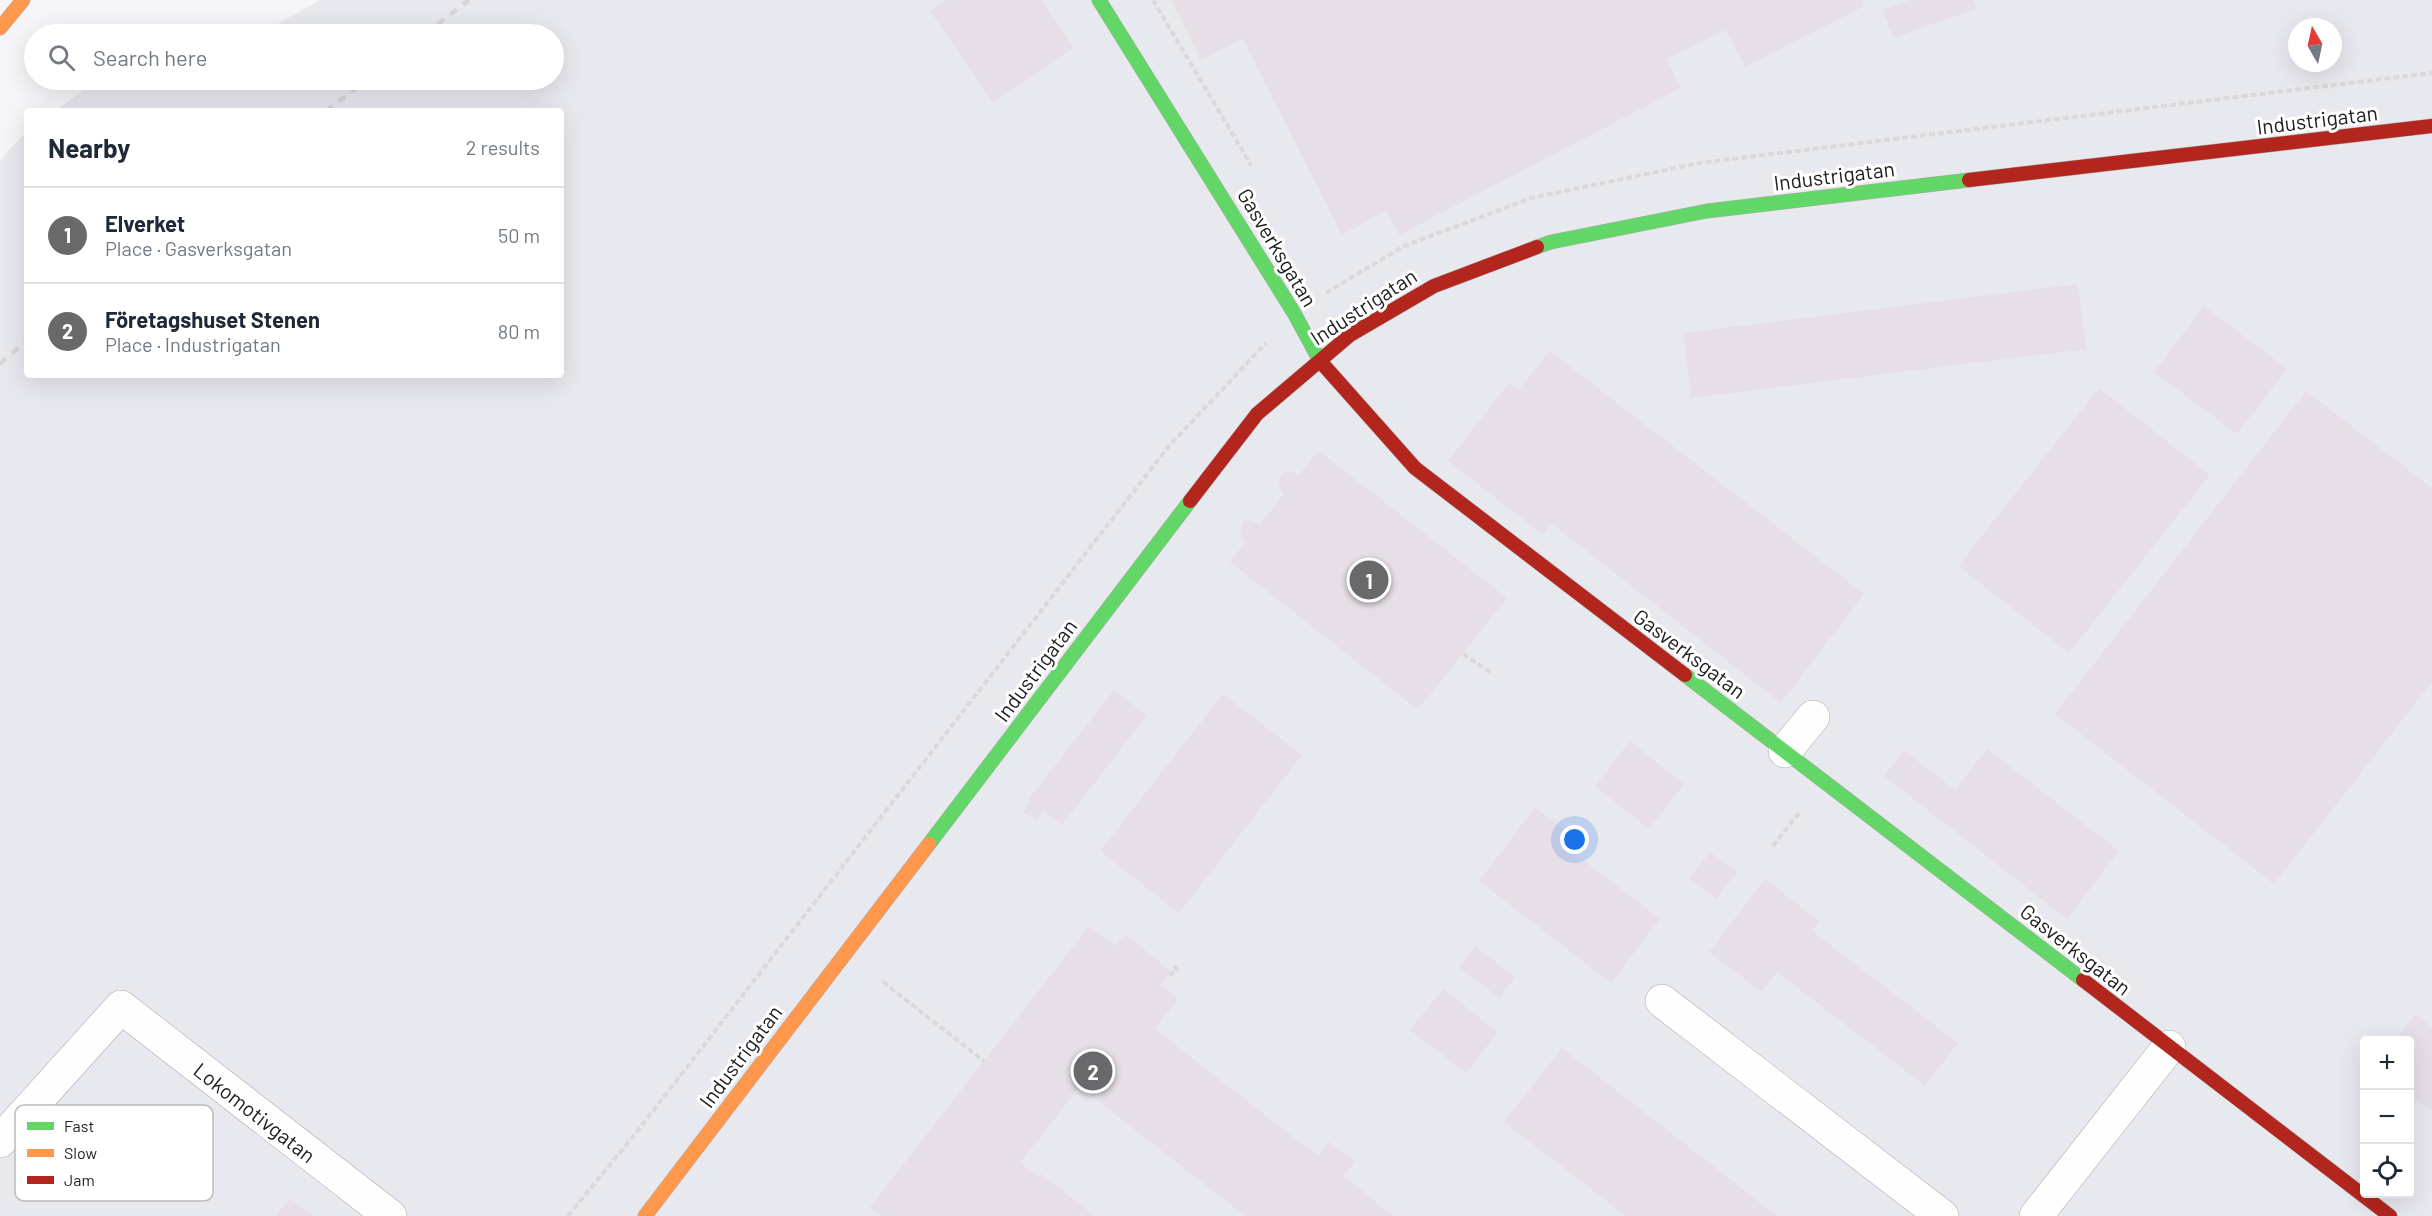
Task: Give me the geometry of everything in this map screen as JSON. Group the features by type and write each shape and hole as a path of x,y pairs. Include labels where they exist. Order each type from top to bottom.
{"street":[{"path":"0,28 23,0"},
{"name":"Gasverksgatan","path":"1099,0 1288,303 1318,359 1415,468 2390,1216"},
{"name":"Industrigatan","path":"645,1216 1257,414 1318,359 1350,335 1434,286 1551,242 1695,214 2432,126"},
{"path":"1785,751 1813,717"},
{"path":"1662,1000 1942,1216"},
{"name":"Lokomotivgatan","path":"32,1105 120,1007 390,1216"},
{"path":"2036,1216 2169,1047"},
{"name":"Lokomotivgatan","path":"0,1141 15,1124"}],"path":[{"path":"1154,0 1255,171"},
{"path":"1321,282 1350,335"},
{"path":"1462,654 1490,672"},
{"path":"1169,975 1177,970 1173,964"},
{"path":"883,982 984,1061"}],"shaded area":[{"path":"320,0 2432,0 2432,1216 0,1216 0,160 24,134 24,378 564,378 564,108 59,108 83,90 564,90 564,24 278,24"}],"building":[{"path":"946,0 1041,0 1074,47 993,103 930,11"},
{"path":"1171,0 1861,0 1864,6 1745,67 1726,30 1667,59 1681,88 1399,235 1386,210 1342,235 1243,39 1201,60"},
{"path":"1909,0 1973,0 1976,9 1893,38 1883,10"},
{"path":"2078,284 2086,349 1691,398 1683,333"},
{"path":"2204,306 2287,369 2237,434 2154,372"},
{"path":"1550,351 1864,594 1781,703 1552,524 1543,535 1448,461 1509,383 1518,390"},
{"path":"2099,388 2210,475 2069,653 1958,566"},
{"path":"2306,391 2432,488 2432,682 2274,884 2055,714"},
{"path":"1318,450 1507,598 1418,710 1230,562 1245,542 1240,534 1244,522 1250,520 1260,524 1284,494 1278,485 1283,473 1289,471 1299,475"},
{"path":"1114,690 1147,715 1062,825 1044,811 1036,821 1023,812 1031,801 1029,799"},
{"path":"1223,694 1302,755 1179,913 1100,851"},
{"path":"1630,741 1684,784 1649,829 1595,786"},
{"path":"1987,749 2119,851 2067,919 1884,776 1904,750 1955,790"},
{"path":"1535,807 1576,839 1569,849 1660,919 1611,983 1479,881"},
{"path":"1710,852 1737,872 1716,899 1689,878"},
{"path":"1765,879 1819,921 1812,931 1958,1043 1925,1086 1777,972 1762,992 1709,952"},
{"path":"1089,926 1115,946 1125,934 1171,971 1160,985 1178,999 1155,1029 1318,1156 1329,1142 1355,1161 1344,1176 1393,1216 1245,1216 1098,1101 1103,1095 1084,1081 1020,1163 1038,1177 1041,1174 1095,1216 881,1216 870,1207"},
{"path":"1475,946 1515,977 1499,998 1459,967"},
{"path":"1443,989 1498,1032 1466,1073 1410,1030"},
{"path":"2416,1014 2432,1027 2432,1111 2414,1097 2414,1036 2398,1036"},
{"path":"1562,1048 1777,1216 1626,1216 1504,1122"},
{"path":"290,1198 313,1216 276,1216"}],"railway":[{"path":"438,24 469,0"},
{"path":"330,108 354,90"},
{"path":"0,364 24,343"}],"traffic: fast":[{"path":"1099,0 1294,313 1320,361"},
{"path":"1537,247 1551,242 1707,211 1969,180"},
{"path":"929,844 1190,501"},
{"path":"1685,675 2083,980"}],"traffic: slow":[{"path":"0,28 23,0"},
{"path":"645,1216 929,844"}],"traffic: jam":[{"path":"1969,180 2432,126"},
{"path":"1190,501 1257,414 1350,335 1434,286 1537,247"},
{"path":"1320,361 1415,468 1685,675"},
{"path":"2083,980 2390,1216"}],"place":[{"name":"Elverket","path":"1369,580"},
{"name":"Företagshuset Stenen","path":"1093,1071"}]}
